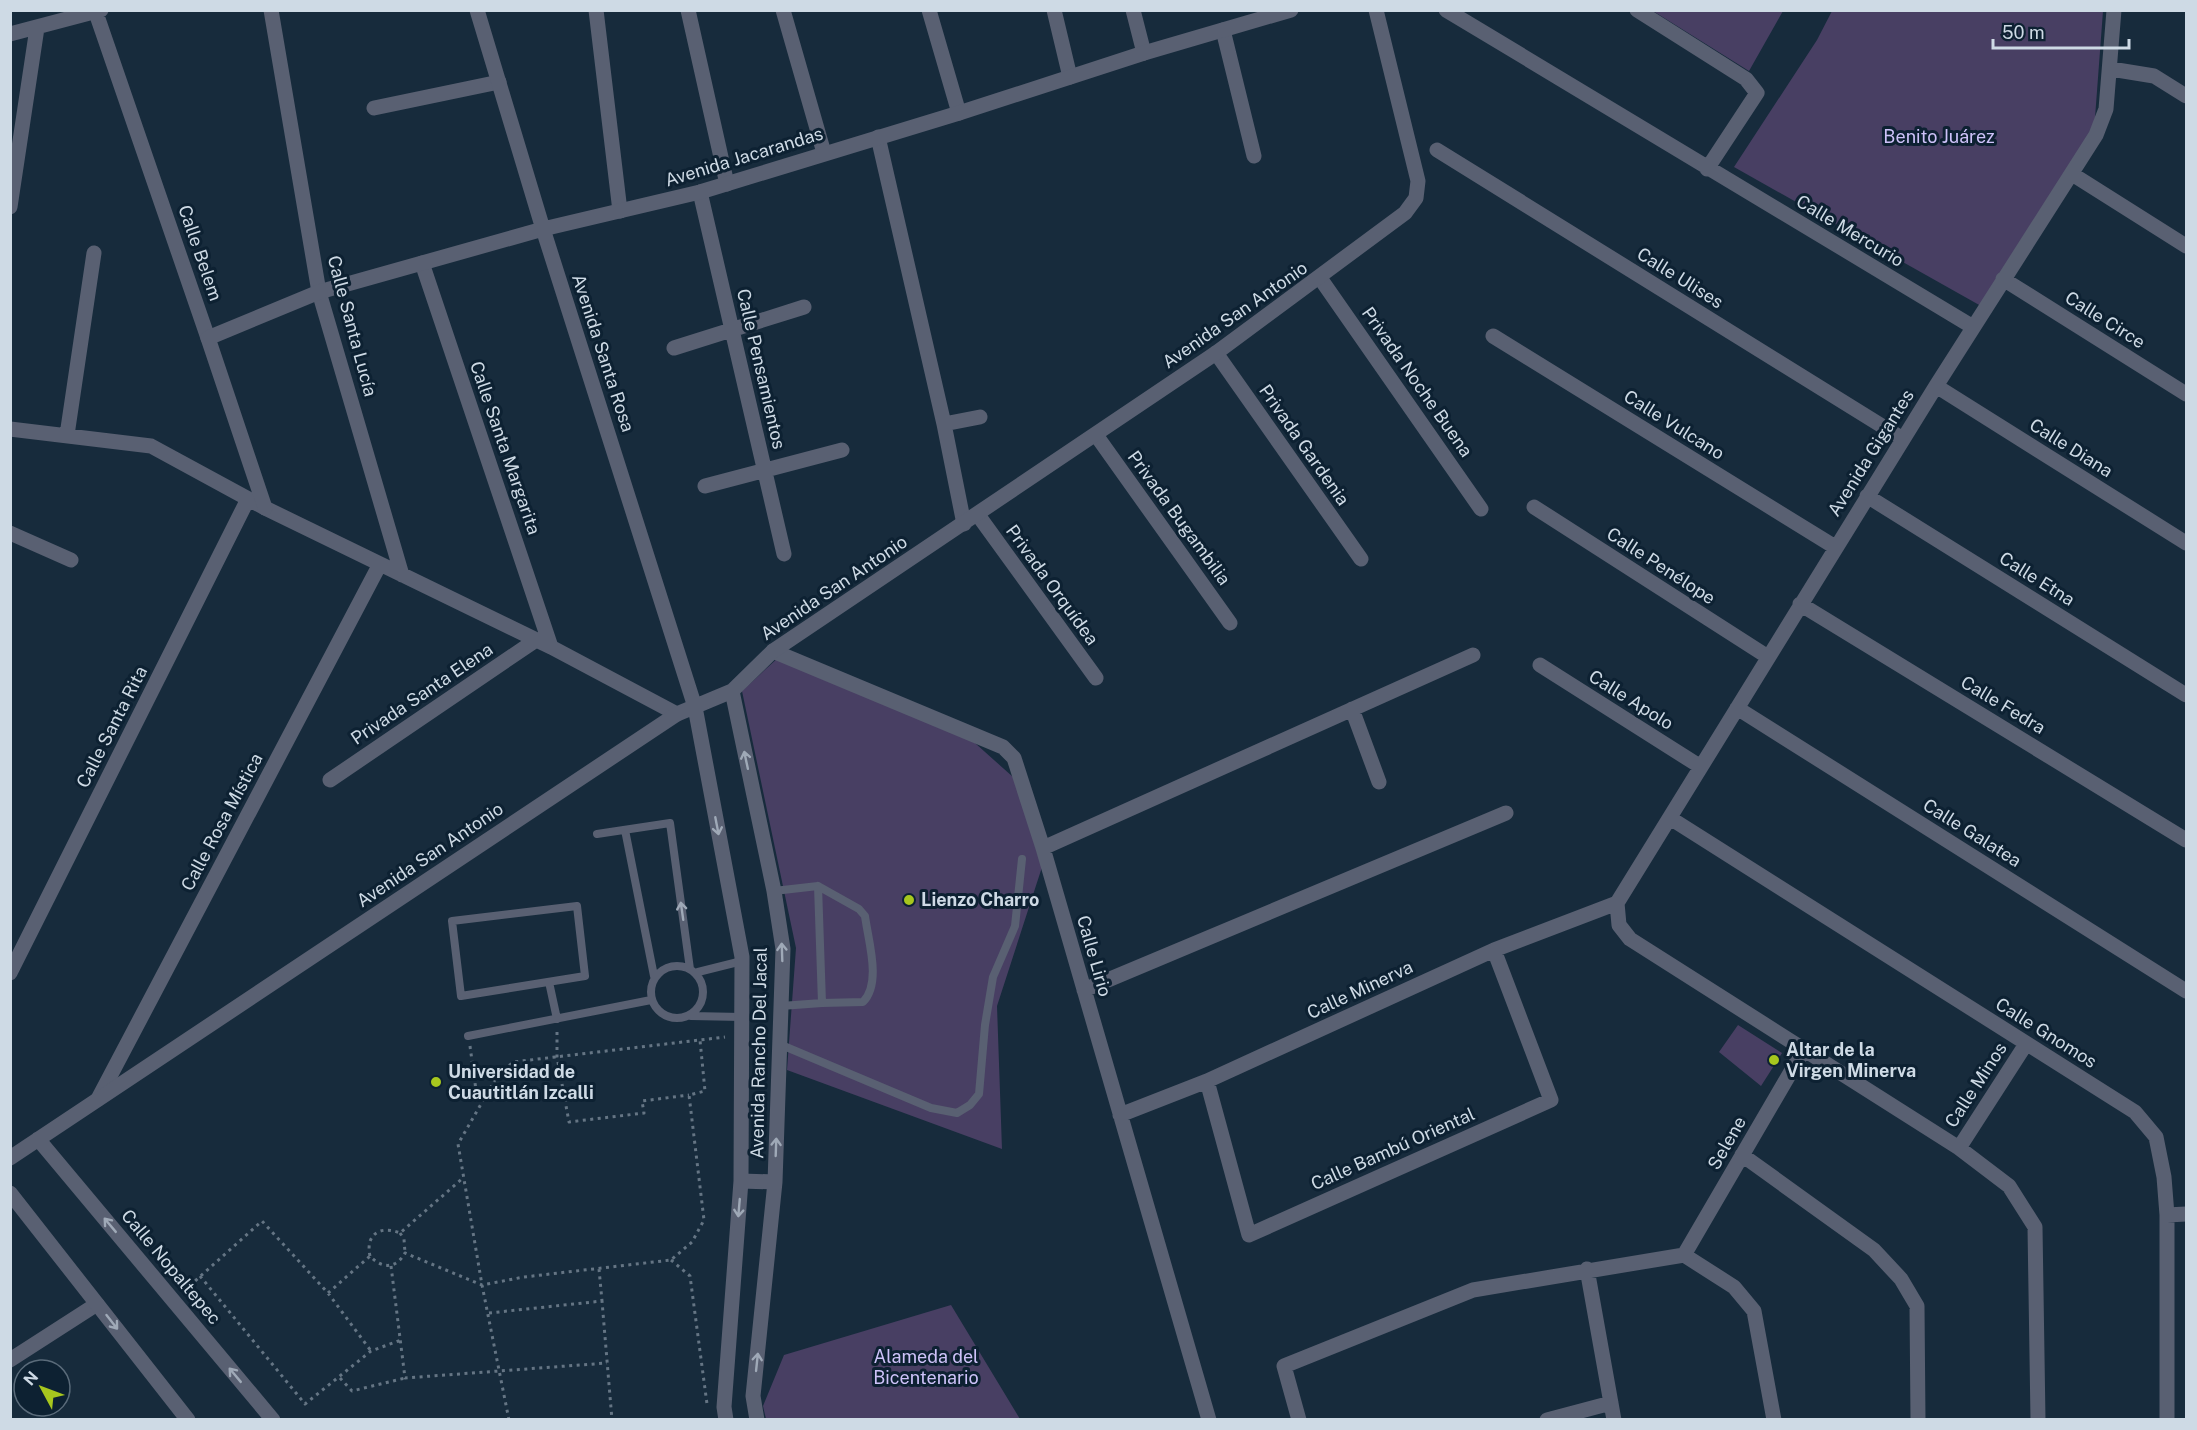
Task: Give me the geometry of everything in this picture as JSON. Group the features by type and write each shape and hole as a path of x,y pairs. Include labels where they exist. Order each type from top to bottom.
{"street":[{"name":"Calle Santa Lucía","path":"271,10 319,292 402,575"},
{"name":"Avenida Santa Rosa","path":"477,10 543,230 695,707"},
{"path":"596,10 620,211"},
{"path":"688,10 727,184"},
{"path":"783,10 824,153"},
{"path":"929,10 959,113"},
{"path":"1054,10 1070,77"},
{"path":"1132,10 1144,53"},
{"name":"Avenida Jacarandas","path":"208,338 319,292 543,230 700,192 959,113 1144,53 1291,10"},
{"name":"Avenida San Antonio","path":"10,1158 677,714 732,691 773,651 1216,353 1405,213 1416,198 1418,181 1376,10"},
{"name":"Calle Mercurio","path":"1446,10 1973,327"},
{"path":"1637,10 1746,79 1757,93 1707,169"},
{"name":"Avenida Gigantes","path":"1617,903 1835,547 2096,135 2106,109 2114,10"},
{"path":"10,34 97,11"},
{"name":"Calle Belem","path":"97,11 265,508"},
{"path":"10,207 37,28"},
{"path":"1223,30 1254,156"},
{"path":"2111,69 2154,76 2187,96"},
{"path":"374,108 499,82"},
{"path":"878,137 944,424 964,524"},
{"name":"Calle Ulises","path":"1437,150 1903,439"},
{"path":"2072,174 2187,246"},
{"name":"Calle Pensamientos","path":"700,192 784,554"},
{"path":"68,435 94,253"},
{"name":"Calle Santa Margarita","path":"422,263 551,647"},
{"name":"Privada Noche Buena","path":"1320,278 1481,509"},
{"name":"Calle Circe","path":"2003,279 2187,394"},
{"path":"674,348 804,308"},
{"name":"Calle Vulcano","path":"1493,336 1835,547"},
{"name":"Privada Gardenia","path":"1216,353 1361,559"},
{"name":"Calle Diana","path":"1936,386 2187,543"},
{"path":"944,424 980,417"},
{"path":"10,429 151,446 265,508 551,647 677,714"},
{"name":"Privada Bugambilia","path":"1096,435 1230,623"},
{"path":"705,486 842,450"},
{"name":"Calle Etna","path":"1867,496 2187,695"},
{"name":"Calle Santa Rita","path":"10,973 248,499"},
{"name":"Calle Penélope","path":"1534,507 1768,657"},
{"name":"Privada Orquídea","path":"978,515 1096,678"},
{"path":"10,533 70,560"},
{"name":"Calle Rosa Mística","path":"98,1099 381,564"},
{"name":"Calle Fedra","path":"1800,604 2187,840"},
{"name":"Privada Santa Elena","path":"330,780 536,640"},
{"name":"Calle Lirio","path":"773,651 1010,752 1043,848 1209,1419"},
{"path":"1043,848 1473,655"},
{"name":"Calle Apolo","path":"1540,665 1701,767"},
{"name":"Avenida Rancho Del Jacal","path":"732,691 774,891 783,949 775,1182 753,1396 758,1419"},
{"name":"Avenida Rancho Del Jacal","path":"695,707 742,961 741,1181 724,1407 726,1419"},
{"name":"Calle Galatea","path":"1737,708 2187,991"},
{"path":"1352,709 1379,782"},
{"path":"1084,990 1506,813"},
{"name":"Calle Gnomos","path":"1670,818 2135,1112 2142,1120 2156,1137 2164,1177 2167,1215 2167,1419"},
{"path":"1617,903 1619,925 1630,939 1959,1148 2009,1186 2035,1227 2038,1419"},
{"name":"Calle Minerva","path":"1120,1115 1207,1081 1494,950 1617,903"},
{"name":"Calle Bambú Oriental","path":"1207,1081 1249,1234 1551,1100 1494,950"},
{"name":"Calle Minos","path":"1959,1148 2026,1044"},
{"name":"Selene","path":"1684,1255 1803,1051"},
{"name":"Calle Nopaltepec","path":"38,1139 273,1419"},
{"path":"1742,1155 1874,1250 1901,1279 1917,1306 1918,1419"},
{"path":"741,1181 775,1182"},
{"path":"10,1193 188,1419"},
{"path":"2167,1215 2187,1214"},
{"path":"1299,1419 1284,1366 1473,1290 1587,1269 1684,1255 1734,1287 1755,1311 1774,1419"},
{"path":"1587,1269 1614,1419"},
{"path":"10,1360 97,1304"},
{"path":"1547,1419 1611,1404"}],"lane":[{"path":"597,834 670,823 694,971 705,996 692,1016"},
{"path":"626,830 654,976 651,1000"},
{"path":"779,1044 931,1108 957,1113 970,1105 979,1094 985,1025 993,977 1015,926 1022,859"},
{"path":"774,891 818,885 859,909 865,916 873,981 870,996 863,1002 781,1006"},
{"path":"818,885 822,1003"},
{"path":"577,906 585,976 549,982 461,996 452,921 577,906"},
{"path":"654,976 675,964 694,971 742,961"},
{"path":"549,982 557,1018"},
{"path":"651,1000 668,1018 742,1017"},
{"path":"468,1036 651,1000"}],"path":[{"path":"557,1018 557,1056 569,1122 644,1113 642,1101 705,1091 700,1040"},
{"path":"509,1419 482,1285 458,1144 478,1107 496,1078 513,1062 742,1035"},
{"path":"468,1036 478,1107"},
{"path":"405,1253 482,1285 524,1277 671,1260 692,1242 704,1220 689,1095"},
{"path":"400,1233 463,1178"},
{"path":"173,1301 262,1221 328,1293 371,1351"},
{"path":"390,1228 400,1233 404,1239 405,1253 401,1261 391,1266 376,1263 370,1256 368,1247 372,1237 381,1229 390,1228"},
{"path":"328,1293 370,1256"},
{"path":"671,1260 690,1276 708,1411"},
{"path":"391,1266 405,1378"},
{"path":"599,1269 612,1419"},
{"path":"200,1276 305,1404 371,1351 401,1340"},
{"path":"489,1313 602,1301"},
{"path":"340,1378 352,1391 405,1378 607,1364"}],"green space":[{"path":"1653,11 1783,11 1749,71"},
{"name":"Benito Juárez","path":"1832,11 2103,11 2094,131 1981,306 1734,167 1817,40"},
{"name":"Lienzo Charro","path":"779,657 966,735 1013,777 1043,864 997,1006 1002,1149 787,1070 796,948 742,691"},
{"path":"1738,1025 1782,1053 1761,1086 1719,1052"},
{"name":"Alameda del Bicentenario","path":"951,1305 1020,1419 766,1419 763,1406 784,1355"}],"place":[{"name":"Lienzo Charro","path":"909,900"},
{"name":"Altar de la Virgen Minerva","path":"1774,1060"},
{"name":"Universidad de Cuautitlán Izcalli","path":"436,1082"}]}
